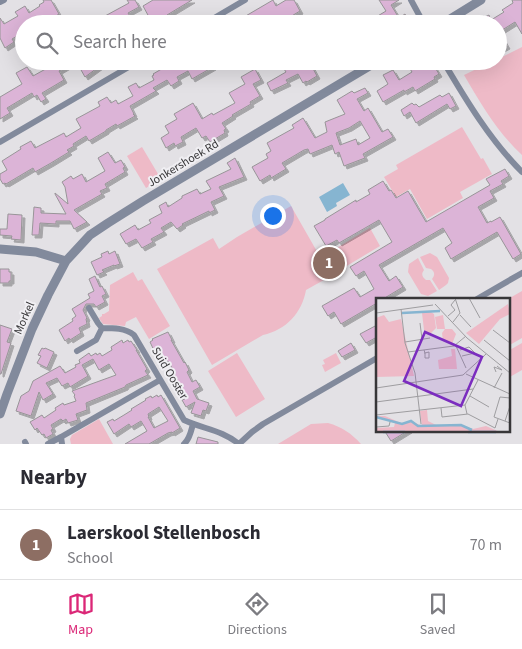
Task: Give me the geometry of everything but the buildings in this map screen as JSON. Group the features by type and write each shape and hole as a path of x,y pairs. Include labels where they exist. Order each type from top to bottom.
{"street":[{"path":"0,2 4,0"},
{"path":"219,15 245,0"},
{"path":"411,0 419,15"},
{"path":"457,15 481,0"},
{"path":"0,142 124,70"},
{"name":"Jonkershoek Rd","path":"66,261 90,235 108,223 363,70"},
{"path":"448,70 467,102 493,138 522,172"},
{"path":"0,249 36,252 66,261"},
{"name":"Morkel","path":"0,414 32,329 66,261"},
{"path":"479,298 522,273"},
{"path":"77,351 96,340 102,328 89,308"},
{"name":"Suid Ooster","path":"102,328 127,330 134,336 184,420 224,433 239,444"},
{"path":"239,444 263,424 376,359"},
{"path":"48,444 61,441 160,380"},
{"path":"184,444 190,435 193,424"}],"shaded area":[{"path":"522,47 522,155 498,128 464,75 474,70 507,70 507,54"},
{"path":"462,127 492,174 460,192 463,198 427,219 410,189 396,197 384,177 398,169 396,165"},
{"path":"142,147 161,179 146,188 127,156"},
{"path":"291,206 331,276 306,290 297,313 286,325 263,335 212,365 157,269 213,238 219,249"},
{"path":"370,228 380,246 345,267 335,249"},
{"path":"430,253 437,257 449,278 448,283 439,290 432,279 433,271 426,268 420,257"},
{"path":"418,258 424,270 422,273 423,277 426,280 430,280 437,291 428,296 421,294 408,272 409,264"},
{"path":"133,272 138,281 142,279 170,326 149,339 136,317 126,322 125,326 103,324 99,318 102,314 109,311 110,285"},
{"path":"522,291 522,338 510,345 510,298"},
{"path":"522,343 522,370 510,377 510,350"},
{"path":"237,353 265,399 236,417 208,371"},
{"path":"336,353 341,363 325,372 322,365 325,364 323,360"},
{"path":"99,419 113,444 71,444 70,439 72,435"},
{"path":"328,423 346,431 361,444 278,444 311,424"}],"water":[{"path":"343,183 350,195 336,203 337,206 327,212 319,197"}],"place":[{"name":"Laerskool Stellenbosch","path":"329,263"}]}
